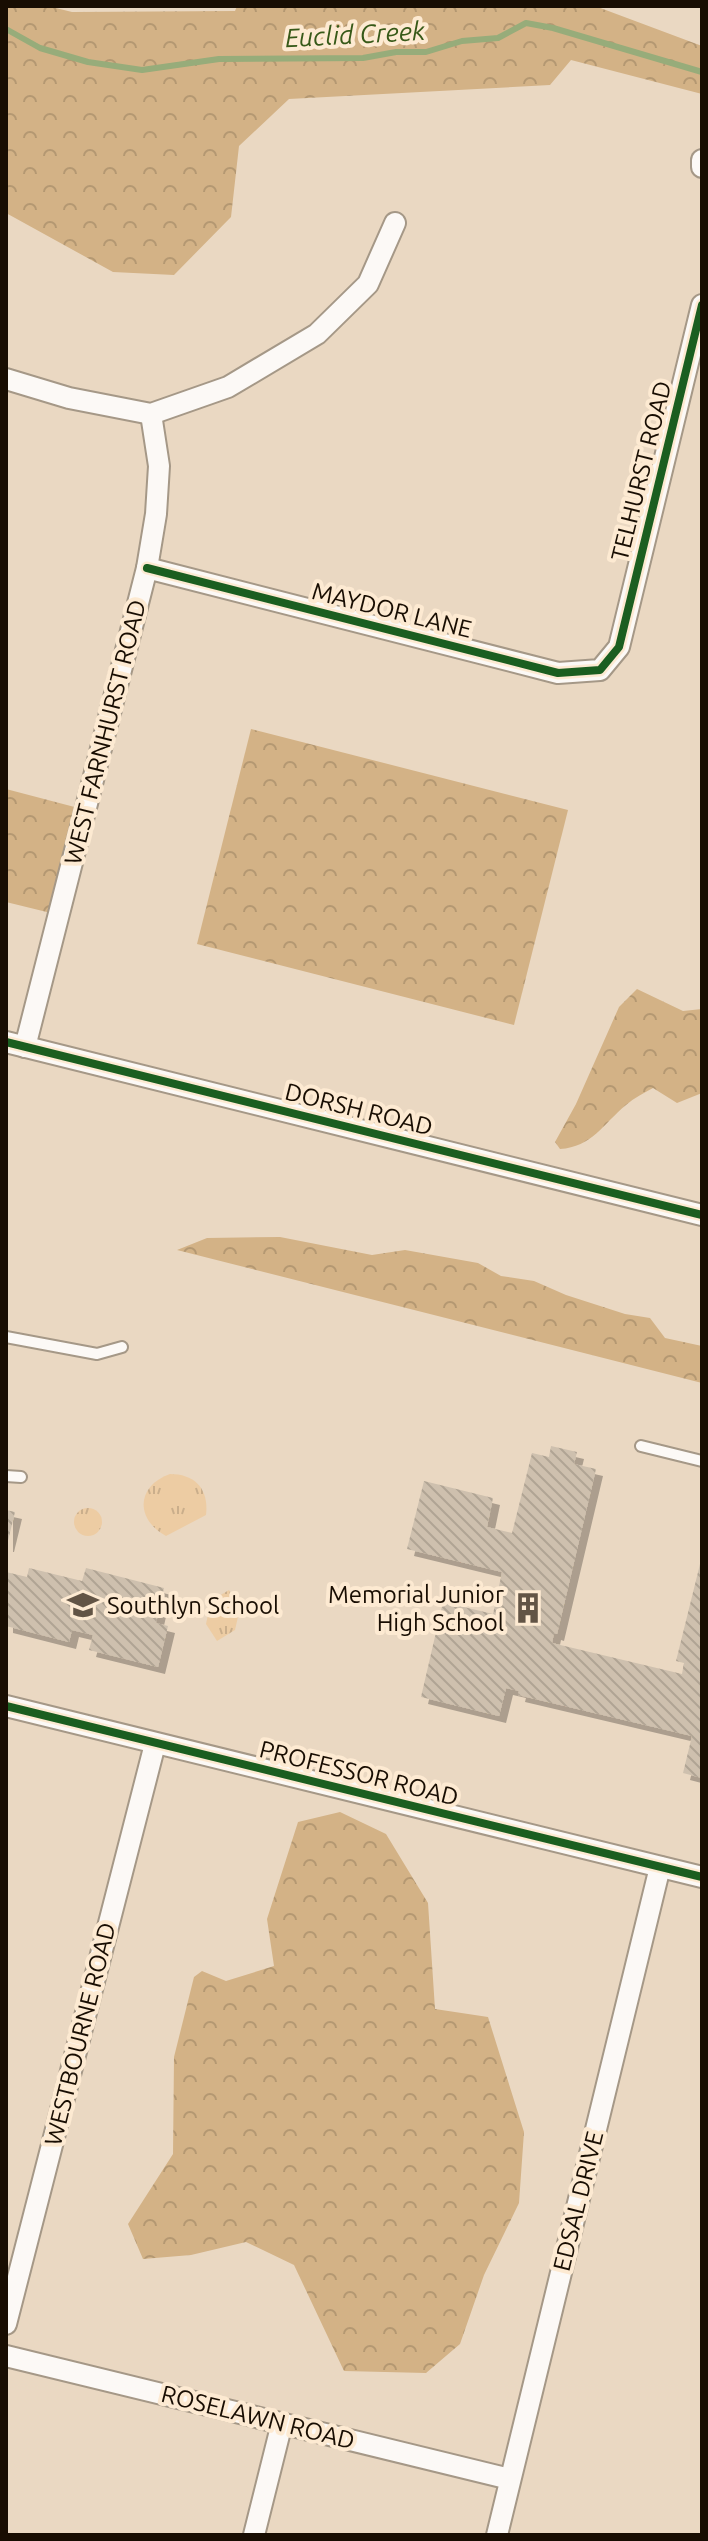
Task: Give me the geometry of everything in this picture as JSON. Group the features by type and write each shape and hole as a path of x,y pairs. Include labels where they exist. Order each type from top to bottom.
{"street":[{"path":"702,160 702,167"},
{"path":"6,379 69,398 151,414 228,387 317,334 368,284 395,223"},
{"name":"TELHURST ROAD","path":"619,647 702,305"},
{"name":"WEST FARNHURST ROAD","path":"16,1045 147,568 156,514 159,466 151,414"},
{"name":"MAYDOR LANE","path":"147,568 558,673 600,670 619,647"},
{"name":"DORSH ROAD","path":"16,1045 702,1215"},
{"name":"PROFESSOR ROAD","path":"6,1706 702,1877"},
{"name":"WESTBOURNE ROAD","path":"6,2324 155,1744"},
{"name":"EDSAL DRIVE","path":"497,2535 660,1867"},
{"name":"ROSELAWN ROAD","path":"6,2356 510,2479"},
{"path":"254,2535 282,2423"}],"lane":[{"path":"6,1337 97,1354 122,1347"},
{"path":"641,1446 702,1461"},
{"path":"6,1476 21,1477"}],"green space":[{"path":"6,6 48,6 72,12 235,11 237,6 595,6 702,46 702,94 571,60 550,85 289,99 239,146 231,217 174,275 113,272 6,213"},
{"path":"251,729 568,810 514,1025 197,944"},
{"path":"6,789 86,810 59,915 6,902"},
{"path":"637,989 683,1011 702,1009 702,1093 677,1103 653,1088 629,1102 589,1139 560,1149 555,1142 576,1104 619,1007"},
{"path":"280,1237 372,1255 405,1250 478,1263 501,1276 534,1281 625,1314 650,1318 665,1338 702,1346 702,1383 177,1250 207,1238"},
{"path":"170,1474 187,1477 199,1485 205,1498 206,1515 166,1536 149,1521 144,1503 151,1486"},
{"path":"88,1508 98,1512 102,1522 98,1532 88,1536 78,1532 74,1522 78,1512"},
{"path":"229,1590 240,1608 235,1630 217,1641 206,1624 211,1601"},
{"path":"340,1812 386,1834 428,1903 435,2009 488,2017 524,2132 519,2203 484,2275 460,2344 426,2373 344,2371 294,2265 246,2242 191,2255 143,2259 128,2224 173,2154 174,2057 194,1977 202,1971 226,1981 274,1966 267,1919 298,1822"}],"building":[{"name":"Memorial Junior High School","path":"551,1446 577,1452 574,1464 596,1469 557,1634 554,1633 552,1643 682,1674 684,1663 676,1661 702,1556 702,1778 683,1773 692,1736 518,1695 519,1691 506,1688 499,1716 421,1697 443,1602 493,1614 502,1572 407,1549 424,1481 493,1498 487,1527 512,1533 532,1453 549,1457"},
{"path":"6,1510 15,1512 7,1545 6,1545"},
{"name":"Southlyn School","path":"29,1568 82,1581 86,1568 164,1588 156,1623 168,1626 158,1667 89,1650 93,1635 72,1630 69,1642 6,1626 6,1572 27,1577"}],"waterway":[{"name":"Euclid Creek","path":"6,29 40,48 88,62 142,70 219,59 363,58 396,52 426,52 462,41 498,38 526,23 553,28 702,72"}],"cycle path":[{"path":"147,568 558,673 600,670 619,647 702,305"},
{"path":"6,1042 702,1215"},
{"path":"6,1706 702,1877"}],"place":[{"name":"Southlyn School","path":"83,1605"},
{"name":"Memorial Junior High School","path":"528,1608"}]}
